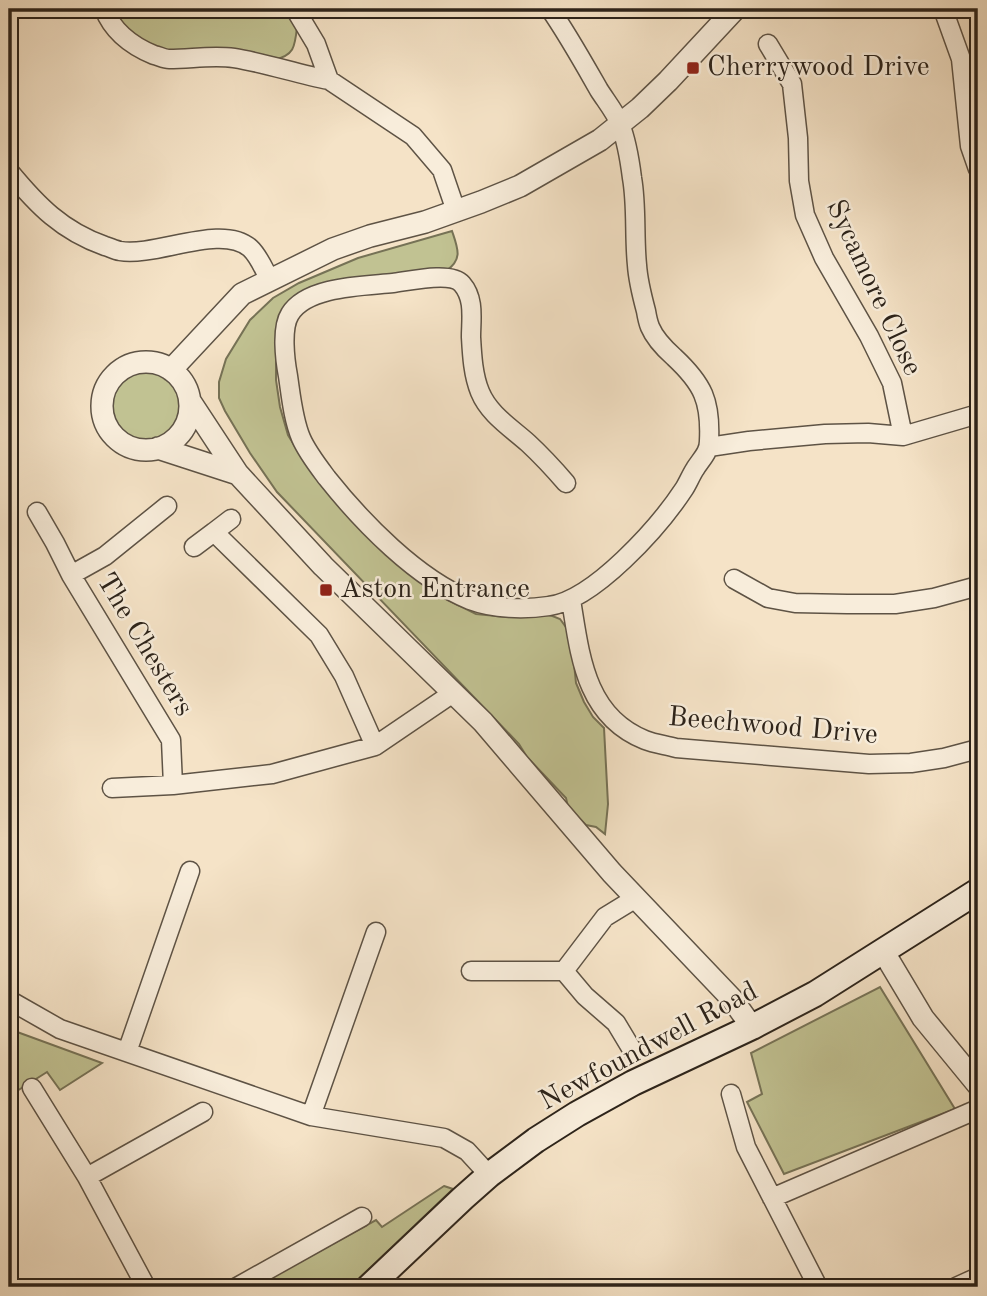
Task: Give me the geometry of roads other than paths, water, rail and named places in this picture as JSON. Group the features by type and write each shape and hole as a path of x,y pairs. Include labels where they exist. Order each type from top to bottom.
{"main road":[{"name":"Newfoundwell Road","path":"369,1287 450,1209 489,1175 536,1140 633,1083 815,994 978,891"}],"street":[{"path":"104,9 120,34 138,48 166,59 233,58 329,80 413,136 442,170 456,211"},
{"path":"295,9 316,44 329,80"},
{"path":"550,9 620,124 633,181 636,264 650,328 700,386 706,402 709,447 684,489 645,538 593,585 571,600 550,606 489,606 451,591 425,575 384,539 343,498 318,466 301,438 292,406 285,338 288,317 310,297 335,289 433,278 450,277 459,280 470,302 474,374 485,403 566,483"},
{"path":"172,370 242,294 333,248 425,222 520,186 600,140 668,81 735,9"},
{"path":"943,9 961,59 970,146 978,169"},
{"name":"Sycamore Close","path":"768,44 792,84 799,181 805,215 824,258 869,336 892,383 903,436"},
{"path":"9,171 40,207 65,227 92,241 120,251 152,250 222,238 240,241 252,250 270,280"},
{"path":"142,362 156,363 172,370 181,379 190,401 189,418 180,436 167,445 151,450 138,450 118,440 108,428 102,412 104,395 112,379 127,366 142,362"},
{"path":"190,401 238,474 323,566 483,722 612,873 732,999 752,1027"},
{"path":"709,447 825,434 868,433 903,436 978,414"},
{"path":"158,448 238,474"},
{"name":"The Chesters","path":"71,575 105,556 167,506"},
{"name":"The Chesters","path":"37,512 71,575 171,740 173,785"},
{"path":"194,547 231,519"},
{"path":"214,532 318,635 344,676 375,746"},
{"path":"734,579 768,598 795,603 895,604 934,598 978,586"},
{"name":"Beechwood Drive","path":"571,600 580,654 590,688 613,720 645,740 676,748 869,764 922,761 978,750"},
{"path":"113,788 173,785 272,774 375,746 453,693"},
{"path":"127,1052 190,871"},
{"path":"564,971 605,917 636,898"},
{"path":"311,1116 376,932"},
{"path":"883,951 923,1018 978,1085"},
{"path":"471,971 564,971 585,996 616,1023 634,1053"},
{"path":"9,1000 60,1029 311,1116 444,1138 467,1151 489,1175"},
{"path":"32,1088 87,1177 146,1287"},
{"path":"731,1094 746,1147 818,1287"},
{"path":"772,1198 978,1110"},
{"path":"87,1177 203,1112"},
{"path":"237,1287 362,1217"},
{"path":"956,1287 978,1277"}],"place":[{"name":"Cherrywood Drive","path":"693,68"},
{"name":"Aston Entrance","path":"326,590"}]}
